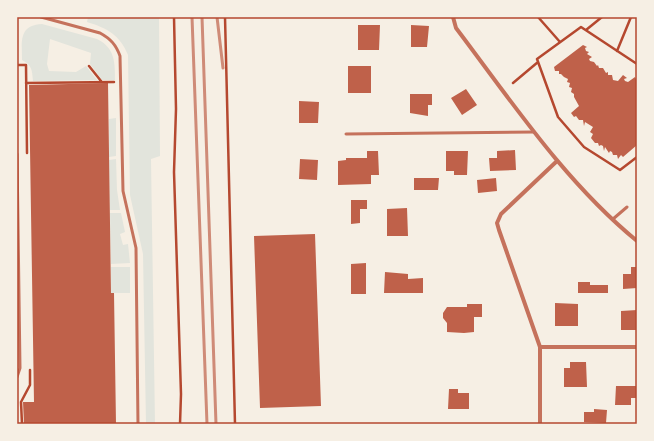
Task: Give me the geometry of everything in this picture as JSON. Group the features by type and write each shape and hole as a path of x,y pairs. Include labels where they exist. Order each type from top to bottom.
{"street":[{"path":"453,17 456,28 557,161 613,219 637,241"},
{"path":"540,424 540,347 497,223 501,214 557,161"},
{"path":"540,347 637,346"}],"lane":[{"path":"41,17 100,33 108,37 116,45 120,56 123,191 136,248 138,424"},
{"path":"346,134 534,132"},
{"path":"17,154 20,362 17,377"},
{"path":"613,219 627,207"}],"path":[{"path":"174,17 176,109 174,172 181,394 180,424"},
{"path":"225,17 235,424"},
{"path":"538,17 560,42"},
{"path":"586,30 602,17"},
{"path":"617,51 632,17"},
{"path":"513,83 538,62 537,59 581,27 637,64"},
{"path":"538,62 558,117 584,146 620,170 637,157"},
{"path":"89,66 101,82"},
{"path":"26,83 121,82"}],"shaded area":[{"path":"88,17 159,17 160,156 151,159 155,424 146,424 143,254 130,195 128,55 117,37 101,27 87,22"},
{"path":"42,24 97,39 103,43 111,51 113,56 115,80 102,80 90,64 91,53 50,39 47,64 49,71 76,72 86,66 97,80 33,81 31,68 22,60 22,41 25,31 34,25"},
{"path":"116,118 116,156 109,157 109,119"},
{"path":"116,159 117,190 120,210 110,210 109,160"},
{"path":"110,213 121,213 125,232 120,234 123,245 128,244 130,263 111,264"},
{"path":"111,267 130,267 130,293 111,293"}],"building":[{"path":"358,25 380,25 379,50 358,50"},
{"path":"411,25 429,26 427,47 411,47"},
{"path":"583,45 587,47 585,48 586,51 589,52 587,54 592,57 589,59 590,61 594,62 597,66 598,65 599,68 603,68 606,73 608,72 608,75 612,75 613,80 618,81 623,75 627,78 624,79 625,81 628,82 635,77 637,81 637,145 623,157 621,155 618,159 617,155 613,155 610,151 609,153 605,147 604,151 603,146 599,146 598,143 595,143 591,138 593,134 590,132 593,127 585,122 584,126 583,120 579,120 571,113 579,106 574,94 571,92 572,88 569,87 570,83 567,82 568,79 559,74 559,71 555,71 554,67"},
{"path":"348,66 371,66 371,93 348,93"},
{"path":"108,83 111,293 114,293 116,424 24,424 23,402 34,402 29,85"},
{"path":"466,89 477,105 462,115 451,98"},
{"path":"410,94 432,94 432,105 428,105 428,116 410,113"},
{"path":"299,101 319,102 318,123 299,123"},
{"path":"515,150 516,170 490,171 489,158 497,158 497,151"},
{"path":"367,151 378,151 379,175 371,175 371,184 338,185 338,161 346,160 346,158 367,158"},
{"path":"446,151 468,151 467,175 454,175 454,171 446,171"},
{"path":"300,159 318,160 317,180 299,179"},
{"path":"414,178 439,178 438,190 414,190"},
{"path":"496,178 497,191 478,193 477,180"},
{"path":"351,200 367,200 367,209 360,209 360,223 351,224"},
{"path":"407,208 408,236 387,236 387,209"},
{"path":"315,234 321,406 260,408 254,236"},
{"path":"366,263 366,294 351,294 351,264"},
{"path":"631,267 637,267 637,288 623,289 623,274 631,274"},
{"path":"385,272 408,274 408,279 423,278 423,293 384,293"},
{"path":"578,282 590,282 590,285 608,285 608,293 578,293"},
{"path":"555,303 578,304 578,326 555,326"},
{"path":"467,304 482,304 482,317 474,317 474,332 447,332 447,323 443,318 443,313 447,307 467,307"},
{"path":"637,310 637,330 621,330 621,311"},
{"path":"570,362 586,362 587,387 564,387 564,368 570,368"},
{"path":"616,386 637,386 637,398 631,398 631,405 615,405"},
{"path":"449,389 458,389 458,393 469,393 469,409 448,409"},
{"path":"594,409 607,410 606,423 584,422 584,412 594,412"}],"railway":[{"path":"192,17 207,424"},
{"path":"202,17 216,424"},
{"path":"217,17 223,68"}]}
